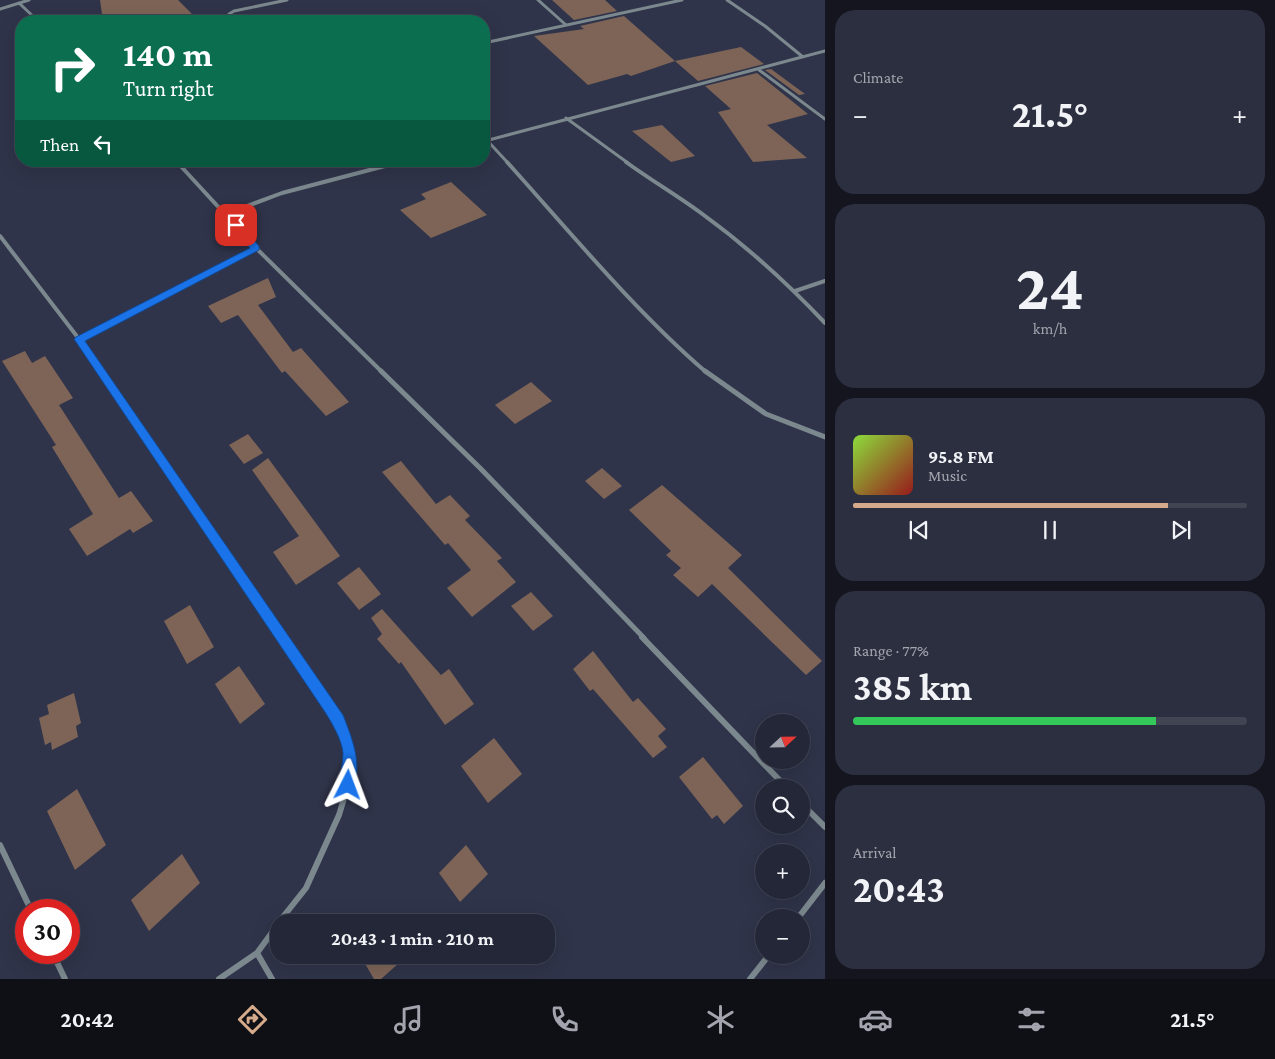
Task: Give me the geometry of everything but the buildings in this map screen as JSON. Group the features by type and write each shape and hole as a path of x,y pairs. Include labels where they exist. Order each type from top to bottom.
{"street":[{"path":"0,9 29,0"},
{"path":"229,15 234,11 287,0"},
{"path":"538,0 566,25"},
{"path":"490,42 682,0"},
{"path":"727,0 765,26 803,57"},
{"path":"19,3 32,15"},
{"path":"490,138 759,70 825,51"},
{"path":"759,70 825,119"},
{"path":"566,118 646,177 704,215 754,254 795,291 825,323"},
{"path":"490,145 601,267 705,371 766,414 825,437"},
{"path":"182,167 256,248 482,469 778,779"},
{"path":"226,214 282,192 381,167"},
{"path":"0,236 79,339 338,720 350,752 348,785 339,815 306,888 286,914"},
{"path":"79,339 256,248"},
{"path":"795,291 825,281"},
{"path":"810,811 825,827"},
{"path":"0,845 26,899"},
{"path":"805,909 825,883"},
{"path":"219,979 257,953 270,935"},
{"path":"257,953 272,979"},
{"path":"58,964 65,979"},
{"path":"750,979 762,964"}],"route":[{"path":"236,225 256,248 164,297 79,339 338,720 350,752 348,785"}]}
